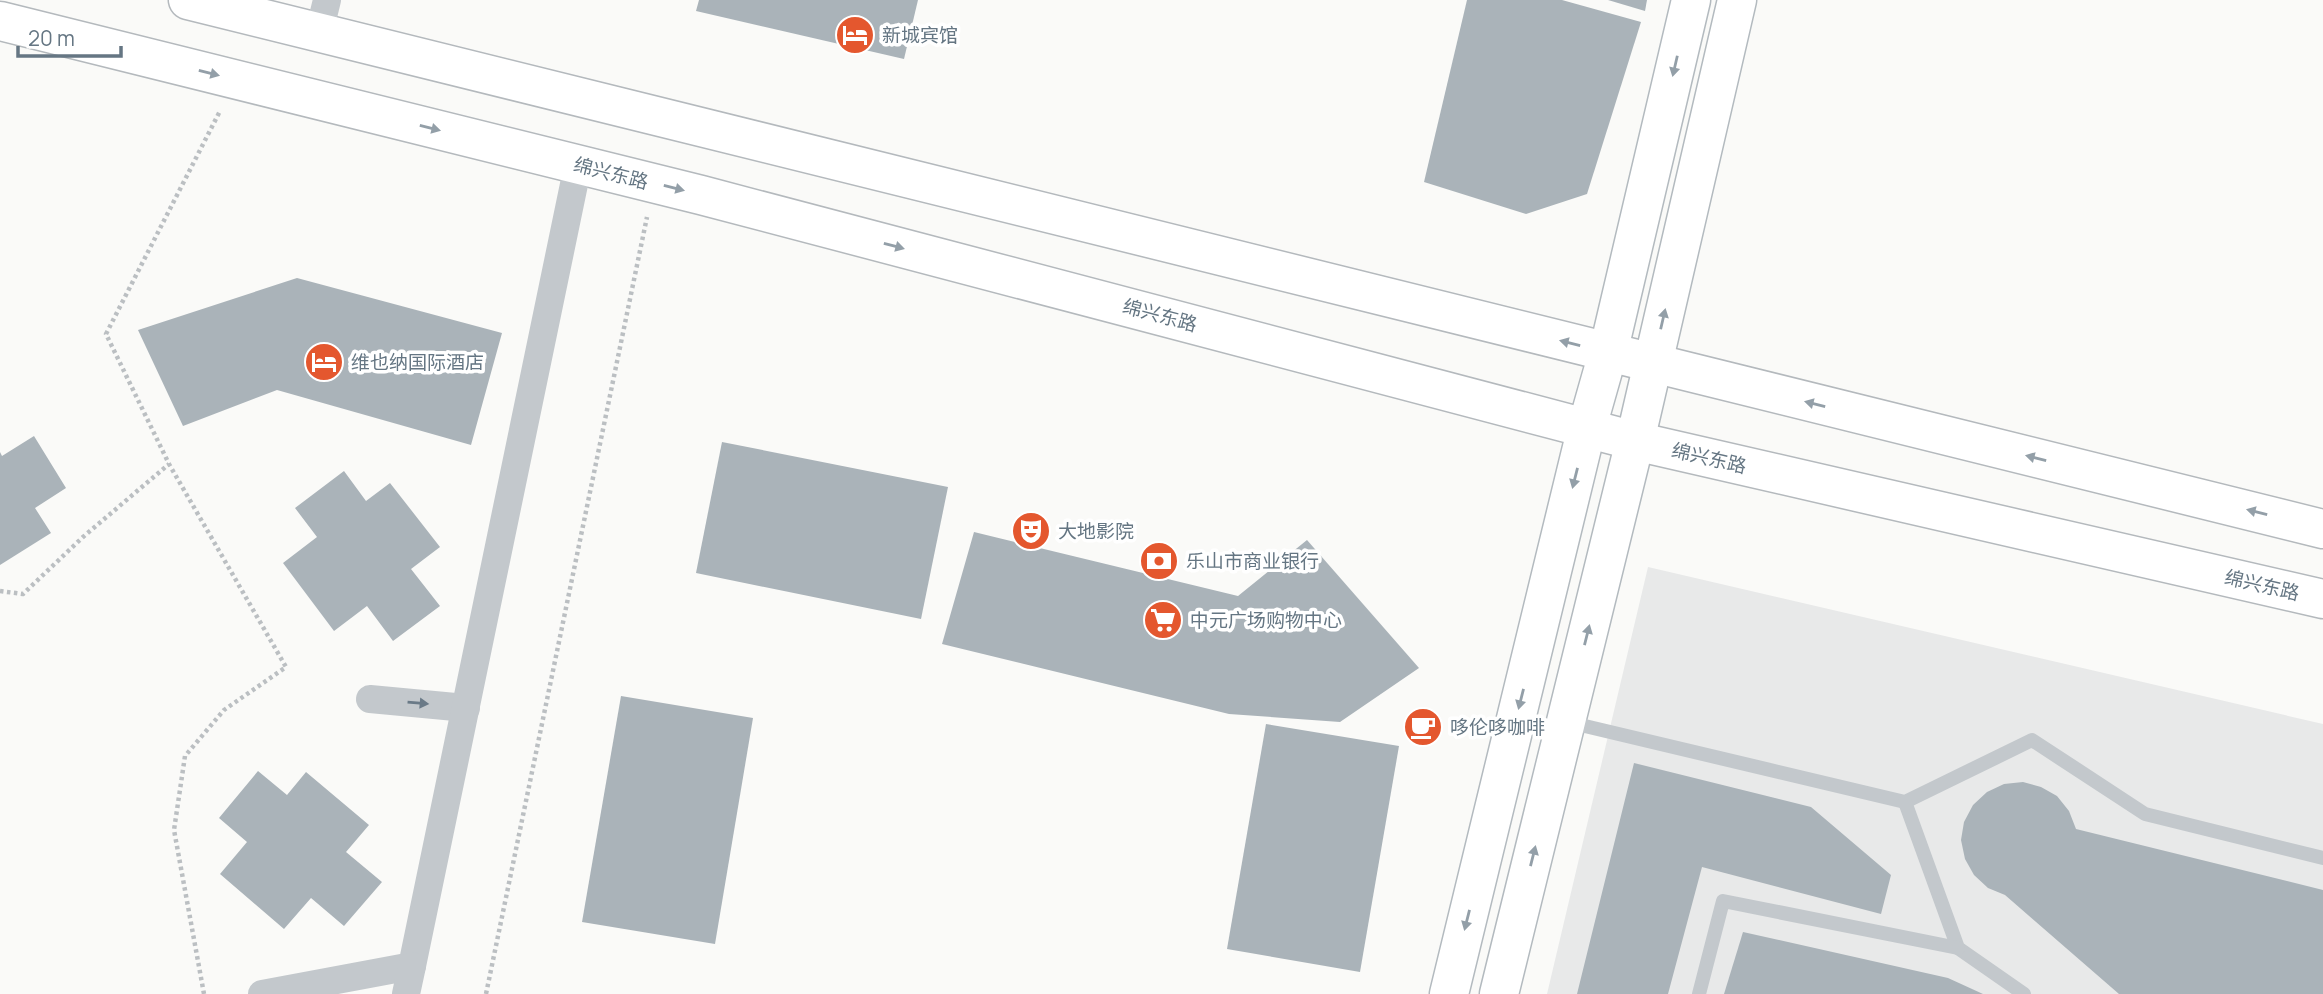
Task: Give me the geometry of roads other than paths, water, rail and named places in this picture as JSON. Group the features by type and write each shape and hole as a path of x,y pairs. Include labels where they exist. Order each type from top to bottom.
{"main road":[{"path":"188,0 323,16 1608,353 2323,529"},
{"path":"1449,994 1587,427 1608,353 1690,0"},
{"path":"1499,994 1635,441 1737,0"},
{"name":"绵兴东路","path":"0,21 654,184 1635,441 2323,599"}],"street":[{"path":"406,994 578,165"},
{"path":"370,699 466,708"},
{"path":"262,994 412,966"}],"lane":[{"path":"1566,722 1905,802 2032,740 2145,814 2323,858"},
{"path":"1905,802 1958,948"},
{"path":"1699,994 1723,901 1958,948 2024,994"}],"place":[{"name":"新城宾馆","path":"855,35"},
{"name":"维也纳国际酒店","path":"324,362"},
{"name":"大地影院","path":"1031,531"},
{"name":"乐山市商业银行","path":"1159,561"},
{"name":"中元广场购物中心","path":"1163,620"},
{"name":"哆伦哆咖啡","path":"1423,727"}]}
